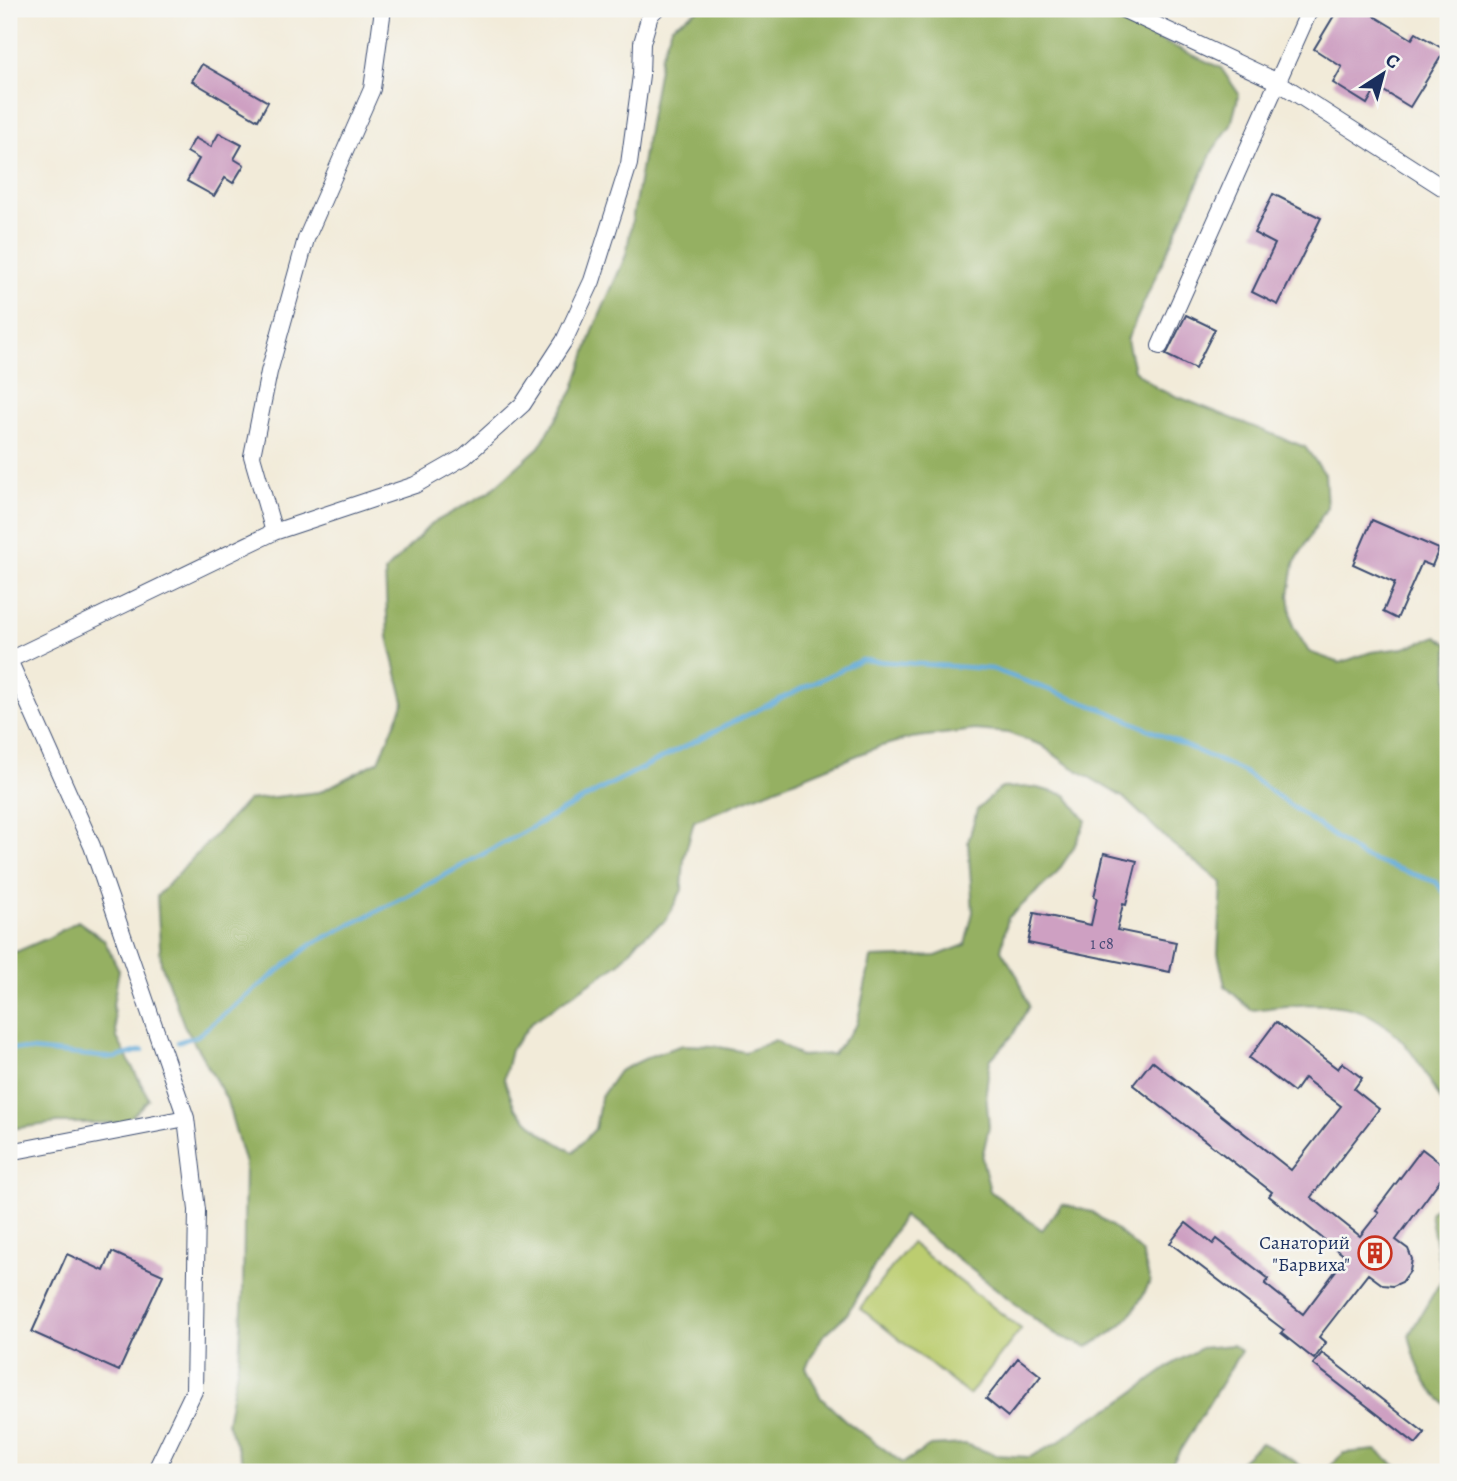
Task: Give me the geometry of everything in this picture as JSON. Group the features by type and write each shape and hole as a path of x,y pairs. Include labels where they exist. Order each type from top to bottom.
{"street":[{"path":"274,532 252,456 269,372 306,239 372,89 383,9"},
{"path":"155,1472 194,1391 197,1210 186,1118 92,846 9,660 274,532 415,485 464,457 523,404 564,341 592,281 629,164 641,75 642,43 650,15 656,9"},
{"path":"1122,9 1278,82 1448,191"},
{"path":"1160,346 1310,9"},
{"path":"9,1148 20,1150 186,1118"}],"green space":[{"path":"699,9 1093,9 1221,68 1239,94 1231,125 1213,150 1127,340 1134,370 1158,389 1305,447 1325,474 1327,507 1294,564 1289,595 1293,626 1309,652 1340,663 1371,652 1404,648 1437,636 1448,644 1448,1111 1411,1052 1377,1019 1358,1010 1319,1004 1251,1010 1225,986 1218,953 1222,883 1171,843 1124,798 1041,745 1008,733 975,730 911,738 878,747 694,821 684,858 682,890 666,920 639,940 620,963 532,1022 511,1050 504,1079 515,1108 541,1133 573,1152 595,1129 601,1097 619,1071 653,1055 683,1045 714,1046 745,1052 775,1040 800,1056 833,1054 857,1024 871,958 936,956 965,945 973,912 968,842 977,810 1000,788 1033,787 1066,795 1086,821 1073,849 1056,874 1008,918 1001,950 1018,977 1029,1006 1013,1035 990,1060 986,1092 989,1127 982,1158 990,1191 1042,1230 1062,1204 1092,1212 1142,1252 1150,1282 1125,1321 1087,1347 1054,1334 903,1216 847,1314 822,1337 806,1367 821,1398 846,1421 903,1463 930,1446 965,1444 996,1455 1030,1457 1059,1442 1086,1421 1118,1404 1174,1363 1201,1348 1233,1345 1241,1351 1167,1472 247,1472 227,1423 239,1357 245,1164 226,1098 184,1025 161,963 157,896 248,800 320,792 379,761 404,702 388,637 385,572 431,524 489,492 539,447 573,391 594,328 626,255 661,56 672,26"},
{"path":"78,921 104,940 119,970 113,1005 117,1038 149,1099 125,1123 57,1123 9,1129 9,948 16,952"},
{"path":"1448,1194 1448,1406 1432,1391 1422,1374 1409,1335 1442,1279 1430,1213"},
{"path":"911,1243 1021,1329 969,1395 860,1308"},
{"path":"1261,1443 1290,1458 1309,1472 1231,1472"},
{"path":"1376,1450 1404,1472 1323,1472 1344,1453"}],"building":[{"path":"1338,9 1378,9 1374,16 1412,39 1416,33 1445,50 1410,107 1377,87 1367,104 1333,83 1342,67 1314,49"},
{"path":"202,64 268,102 258,120 192,81"},
{"path":"219,133 242,145 234,159 244,165 233,183 225,178 214,196 187,181 199,159 187,152 195,138 211,147"},
{"path":"1273,194 1321,218 1278,305 1252,292 1275,244 1254,233"},
{"path":"1186,315 1215,329 1195,369 1166,355"},
{"path":"1372,520 1439,549 1432,566 1422,562 1397,619 1383,612 1395,583 1353,564"},
{"path":"1104,853 1137,861 1117,930 1176,942 1170,972 1028,943 1034,913 1091,925"},
{"name":"Санаторий \"Барвиха\"","path":"1276,1022 1338,1069 1342,1063 1362,1078 1354,1089 1379,1109 1311,1197 1360,1236 1422,1149 1448,1169 1396,1240 1408,1249 1412,1259 1410,1271 1402,1282 1393,1286 1383,1285 1368,1274 1319,1337 1326,1343 1314,1359 1281,1333 1284,1330 1170,1243 1186,1223 1213,1244 1217,1239 1269,1279 1265,1284 1303,1314 1346,1257 1269,1196 1272,1192 1133,1085 1152,1061 1291,1170 1341,1106 1304,1078 1294,1092 1249,1058"},
{"path":"112,1252 163,1275 119,1371 32,1332 67,1254 104,1271"},
{"path":"1322,1353 1425,1433 1416,1444 1313,1364"},
{"path":"1018,1358 1041,1376 1008,1417 986,1399"}],"waterway":[{"path":"178,1042 197,1036 312,944 407,896 607,786 861,660 992,669 1110,712 1244,772 1361,856 1436,882 1448,897"},
{"path":"9,1048 114,1058 143,1050"}],"place":[{"name":"Санаторий \"Барвиха\"","path":"1375,1253"}]}
